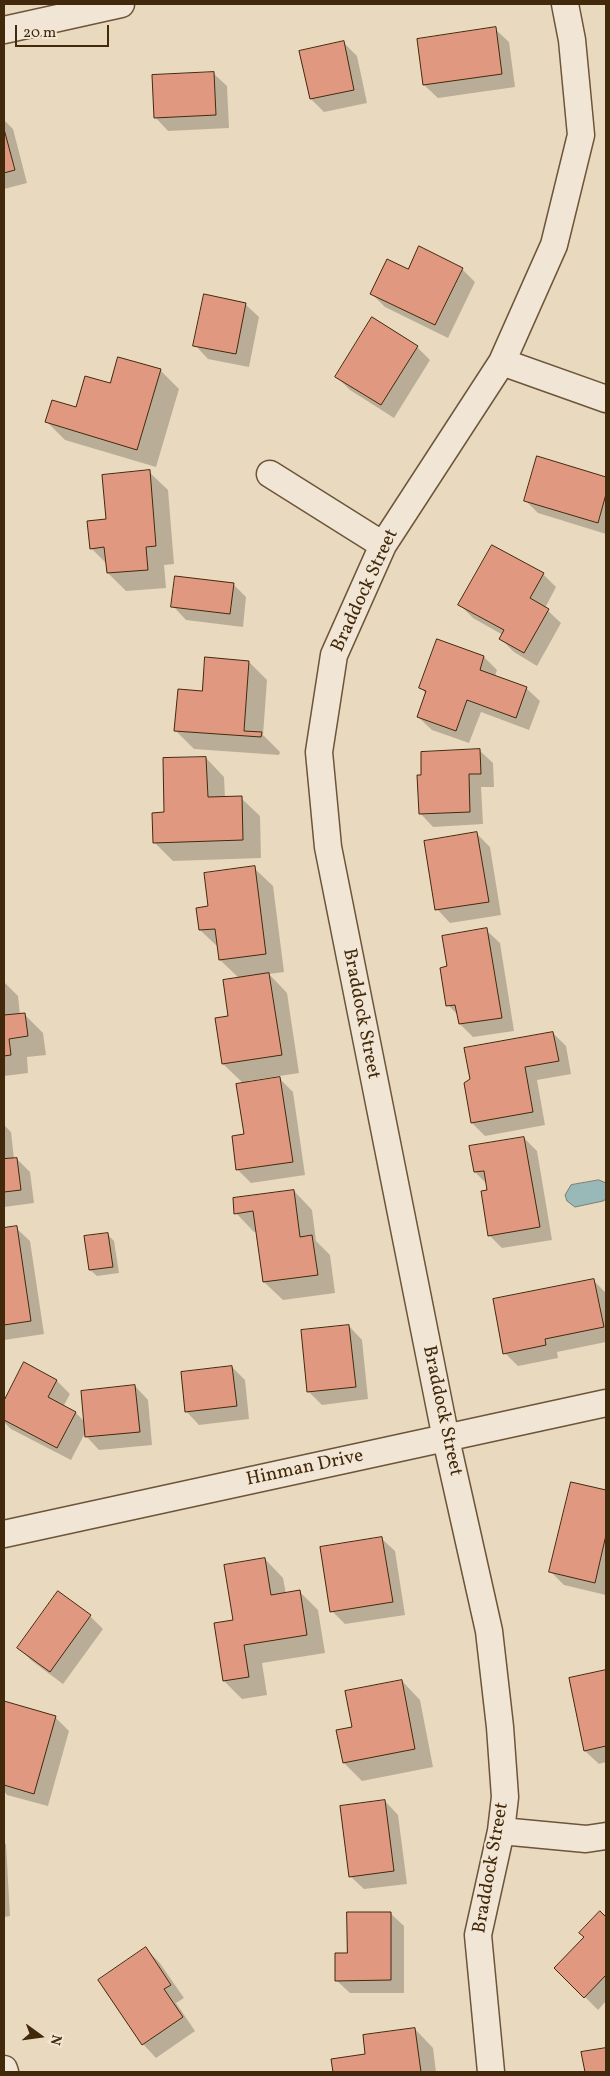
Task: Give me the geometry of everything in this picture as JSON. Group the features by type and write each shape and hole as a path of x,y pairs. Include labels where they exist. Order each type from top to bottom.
{"street":[{"path":"4,30 121,4"},
{"name":"Braddock Street","path":"491,2072 478,1935 501,1831 505,1797 500,1727 489,1632 446,1439 328,847 320,752 334,655 383,545 502,362 554,245 581,135 572,40 565,4"},
{"path":"502,362 606,399"},
{"path":"270,474 383,545"},
{"name":"Hinman Drive","path":"4,1534 606,1403"},
{"path":"501,1831 586,1840 606,1836"}],"water":[{"path":"599,1180 606,1183 606,1199 603,1201 575,1207 567,1201 565,1195 571,1185"}],"building":[{"path":"496,27 502,74 423,85 417,39"},
{"path":"344,41 354,90 310,99 299,51"},
{"path":"214,72 216,115 154,118 152,75"},
{"path":"4,129 15,170 4,173"},
{"path":"419,246 463,268 435,325 370,294 387,259 408,269"},
{"path":"204,294 246,303 236,354 193,346"},
{"path":"372,317 418,346 381,405 335,377"},
{"path":"118,357 161,369 137,450 45,422 52,400 76,407 85,376 110,383"},
{"path":"537,456 606,477 606,494 598,523 524,501"},
{"path":"150,470 156,546 146,547 148,570 107,573 104,547 90,549 87,521 106,519 102,475"},
{"path":"492,545 544,573 530,598 549,609 524,653 499,639 504,630 458,605"},
{"path":"175,576 234,583 230,614 171,607"},
{"path":"437,639 484,656 480,670 527,687 516,718 467,700 456,731 417,717 426,691 419,688"},
{"path":"205,657 249,661 244,731 262,732 261,737 174,731 178,689 202,691"},
{"path":"480,749 481,774 469,774 470,812 419,814 417,775 421,775 421,752"},
{"path":"206,757 208,797 242,796 243,840 153,843 152,813 164,812 163,758"},
{"path":"477,832 489,902 435,910 424,841"},
{"path":"255,866 266,954 219,960 215,929 199,930 196,908 208,906 204,873"},
{"path":"487,928 502,1018 459,1024 455,1005 446,1006 440,968 447,966 442,936"},
{"path":"269,973 282,1055 222,1064 215,1018 228,1016 223,980"},
{"path":"25,1013 28,1036 9,1039 11,1055 4,1056 4,1015"},
{"path":"553,1032 559,1061 525,1067 533,1112 471,1123 464,1083 470,1079 464,1048"},
{"path":"280,1077 293,1162 236,1170 232,1136 244,1134 236,1084"},
{"path":"524,1137 540,1227 488,1236 481,1191 487,1190 484,1171 474,1172 469,1146"},
{"path":"17,1158 21,1190 4,1192 4,1159"},
{"path":"294,1190 300,1237 312,1235 318,1275 263,1282 253,1211 234,1214 233,1198"},
{"path":"17,1226 31,1321 4,1325 4,1228"},
{"path":"108,1233 113,1267 89,1270 84,1236"},
{"path":"594,1279 604,1327 545,1339 546,1345 503,1354 493,1299"},
{"path":"349,1325 356,1387 307,1392 301,1330"},
{"path":"24,1362 57,1380 48,1397 76,1412 57,1448 4,1420 4,1401"},
{"path":"232,1366 237,1406 185,1412 181,1372"},
{"path":"135,1385 140,1432 85,1437 81,1391"},
{"path":"571,1482 606,1490 606,1535 595,1583 549,1572"},
{"path":"382,1537 393,1602 330,1612 320,1547"},
{"path":"265,1558 271,1595 300,1590 307,1635 244,1645 249,1677 223,1681 214,1623 233,1620 224,1565"},
{"path":"58,1591 91,1615 50,1672 17,1648"},
{"path":"606,1670 606,1746 584,1751 569,1678"},
{"path":"402,1680 415,1749 343,1763 336,1730 352,1727 345,1691"},
{"path":"4,1701 56,1716 34,1794 4,1785"},
{"path":"385,1800 394,1871 349,1877 340,1806"},
{"path":"600,1911 606,1917 606,1975 584,1998 554,1968 584,1937 579,1933"},
{"path":"347,1912 391,1912 391,1980 335,1981 335,1953 347,1953"},
{"path":"146,1947 171,1985 164,1989 183,2017 142,2045 98,1980"},
{"path":"415,2028 421,2072 333,2072 331,2059 365,2054 363,2035"},
{"path":"606,2048 606,2072 585,2072 581,2052"}]}
